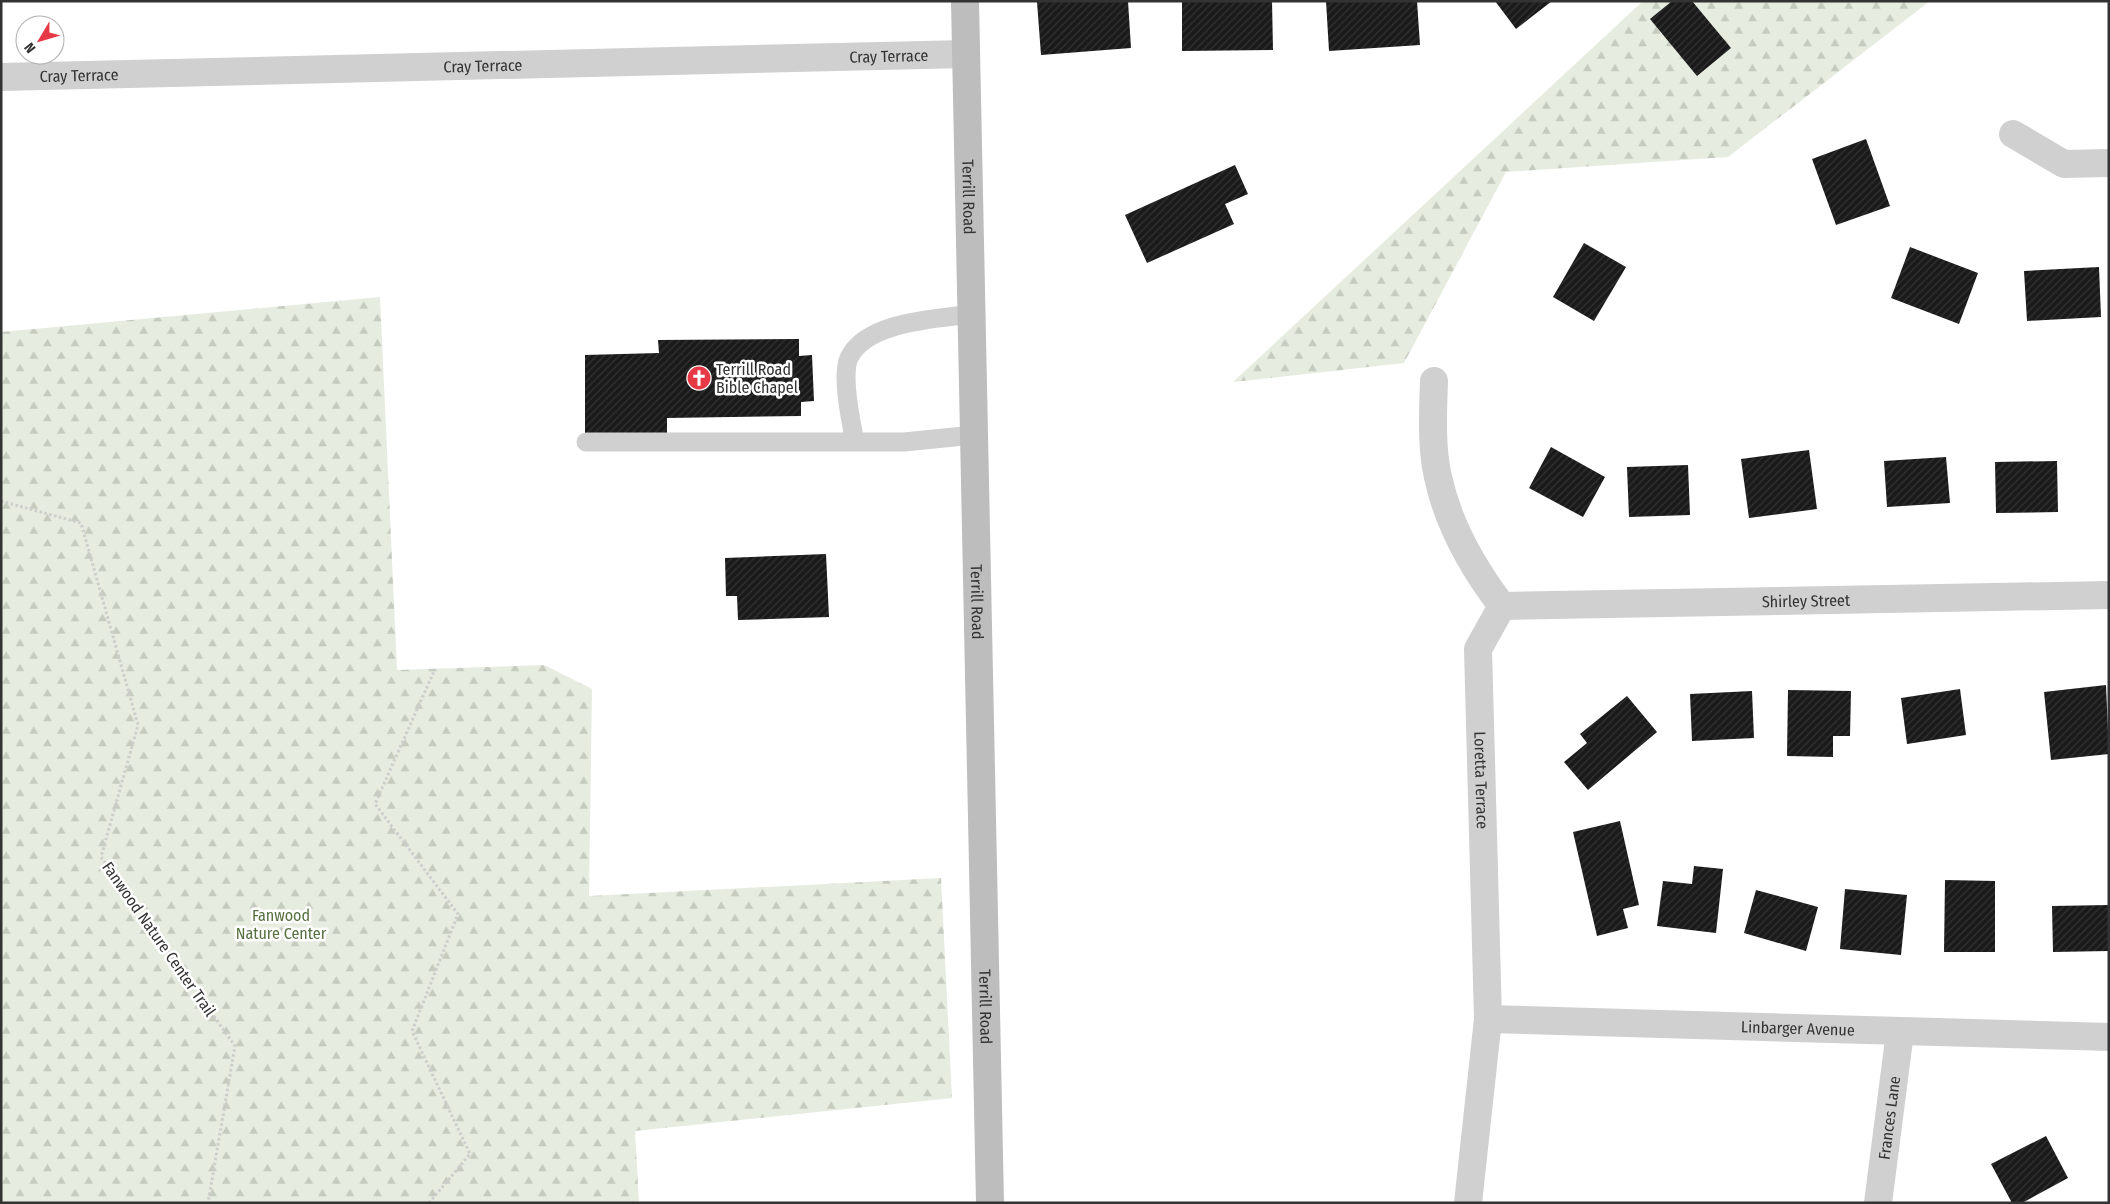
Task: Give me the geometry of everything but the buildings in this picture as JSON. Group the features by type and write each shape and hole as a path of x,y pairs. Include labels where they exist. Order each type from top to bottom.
{"street":[{"name":"Terrill Road","path":"965,1 990,1203"},
{"name":"Cray Terrace","path":"1,77 966,54"},
{"path":"2013,134 2064,164 2109,163"},
{"path":"1434,382 1433,415 1438,476 1458,534 1479,576 1502,606"},
{"name":"Shirley Street","path":"1502,606 2109,595"},
{"name":"Loretta Terrace","path":"1468,1203 1488,1018 1478,649 1502,606"},
{"name":"Linbarger Avenue","path":"1488,1018 2109,1037"},
{"name":"Frances Lane","path":"1878,1203 1900,1032"}],"lane":[{"path":"855,442 846,400 848,359 859,344 896,326 972,314"},
{"path":"586,442 904,442 974,436"}],"path":[{"name":"Fanwood Nature Center Trail","path":"1,501 80,523 138,725 101,857 234,1046 208,1203"},
{"path":"429,1203 470,1154 412,1031 458,914 375,804 435,669"}],"green space":[{"path":"1643,1 1930,1 1728,157 1506,172 1404,363 1233,382"},
{"name":"Fanwood Nature Center","path":"380,297 397,670 544,665 592,689 589,896 941,878 952,1098 635,1131 639,1203 1,1203 1,332"}],"place":[{"name":"Terrill Road Bible Chapel","path":"699,378"}]}
